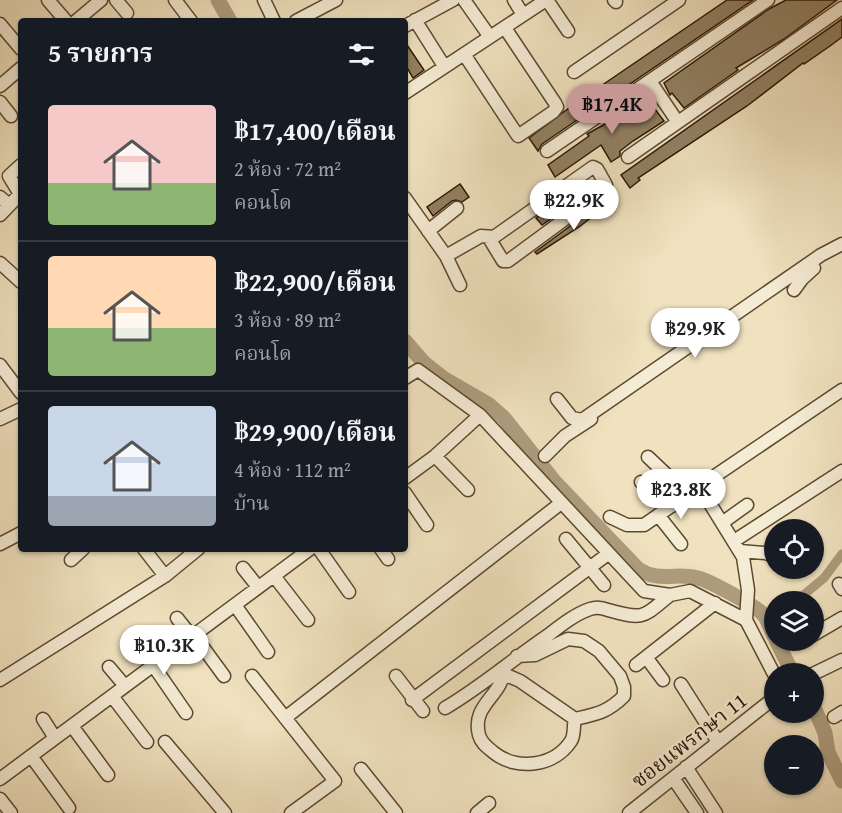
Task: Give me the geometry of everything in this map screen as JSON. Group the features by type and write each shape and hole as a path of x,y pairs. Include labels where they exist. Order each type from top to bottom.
{"street":[{"path":"48,0 63,18"},
{"path":"80,18 101,0"},
{"path":"116,0 127,13"},
{"path":"175,0 189,18"},
{"path":"264,0 273,18"},
{"path":"300,18 320,4 336,0"},
{"path":"444,66 410,23 453,0"},
{"path":"464,0 490,38"},
{"path":"514,0 523,15"},
{"path":"574,72 679,0"},
{"path":"547,151 768,0"},
{"path":"408,91 543,1 568,31"},
{"path":"628,157 842,8"},
{"path":"0,24 18,45"},
{"path":"465,54 518,136 554,112 556,107 505,28"},
{"path":"0,86 18,71"},
{"path":"651,81 677,121"},
{"path":"0,102 11,116"},
{"path":"446,256 481,236 489,238 500,233 593,167 597,169 606,185 603,191 508,261 503,261 489,238"},
{"path":"18,168 5,179 18,191"},
{"path":"3,206 18,196"},
{"path":"408,206 446,256 460,285"},
{"path":"428,231 457,208"},
{"path":"794,291 807,273 842,246"},
{"path":"557,399 570,416 582,420 815,259 842,246"},
{"path":"0,263 18,279"},
{"path":"0,365 18,385"},
{"path":"408,376 418,370 480,415 644,591 670,595 690,591 747,615"},
{"path":"610,517 627,525 640,526 842,390"},
{"path":"545,456 565,436 597,415 603,405"},
{"path":"0,419 18,410"},
{"path":"408,476 435,456 480,415"},
{"path":"435,456 468,490"},
{"path":"648,457 688,495"},
{"path":"737,546 842,471"},
{"path":"641,482 672,506"},
{"path":"704,484 701,489 702,494 737,546 745,565 748,590 747,615 769,663"},
{"path":"408,497 427,525"},
{"path":"285,718 561,502"},
{"path":"722,523 747,505"},
{"path":"658,515 681,544"},
{"path":"0,544 18,535"},
{"path":"566,539 604,585"},
{"path":"737,546 764,553"},
{"path":"71,560 80,552"},
{"path":"146,552 165,576"},
{"path":"0,680 165,576 194,552"},
{"path":"0,779 306,552"},
{"path":"321,552 349,592"},
{"path":"412,700 608,554"},
{"path":"243,568 258,587"},
{"path":"274,576 308,620"},
{"path":"445,708 504,670 517,656 568,621 591,608 601,608 636,617 648,613 670,595"},
{"path":"636,665 715,603"},
{"path":"235,604 268,652"},
{"path":"177,618 224,676"},
{"path":"824,629 842,618"},
{"path":"504,670 575,719 599,714 615,705 624,696 620,676 599,651 584,640 568,639 535,655 517,656"},
{"path":"646,657 663,680"},
{"path":"824,669 842,660"},
{"path":"153,665 186,712"},
{"path":"109,667 125,686"},
{"path":"504,670 500,684 481,708 477,717 478,734 483,744 500,758 531,765 545,761 561,752 572,740 575,719"},
{"path":"252,676 335,781 291,813"},
{"path":"396,676 412,700 423,711"},
{"path":"681,684 718,742"},
{"path":"112,696 147,742"},
{"name":"ซอยแพรกษา 11","path":"628,813 764,706"},
{"path":"43,719 56,738"},
{"path":"72,726 108,775"},
{"path":"165,742 225,813"},
{"path":"31,756 69,808"},
{"path":"686,767 716,813"},
{"path":"361,769 396,813"},
{"path":"673,778 697,813"},
{"path":"0,799 11,813"},
{"path":"477,813 489,803"}],"building":[{"path":"727,0 753,0 542,144 538,151 529,138 573,105"},
{"path":"786,0 837,0 784,39 736,68 738,70 684,108 672,93 670,95 664,83 769,9"},
{"path":"842,19 842,37 803,63 747,106 638,178 640,180 630,188 621,175"},
{"path":"408,46 424,70 413,78 408,69"},
{"path":"645,96 664,121 620,151 620,156 611,162 601,145 555,177 548,165 589,136 587,134 616,118"},
{"path":"595,182 597,186 542,225 536,218 566,196 569,201"},
{"path":"460,184 469,197 462,202 452,201 433,216 427,207"},
{"path":"607,199 610,203 579,227 537,254 535,252"}],"waterway":[{"path":"218,0 228,18"},
{"path":"408,344 424,363 443,378 488,404 504,418 554,481 638,569 653,575 698,578 743,600 764,616"},
{"path":"808,591 824,578 842,554"},
{"path":"782,651 788,663"},
{"path":"821,723 828,752 842,781"}]}
